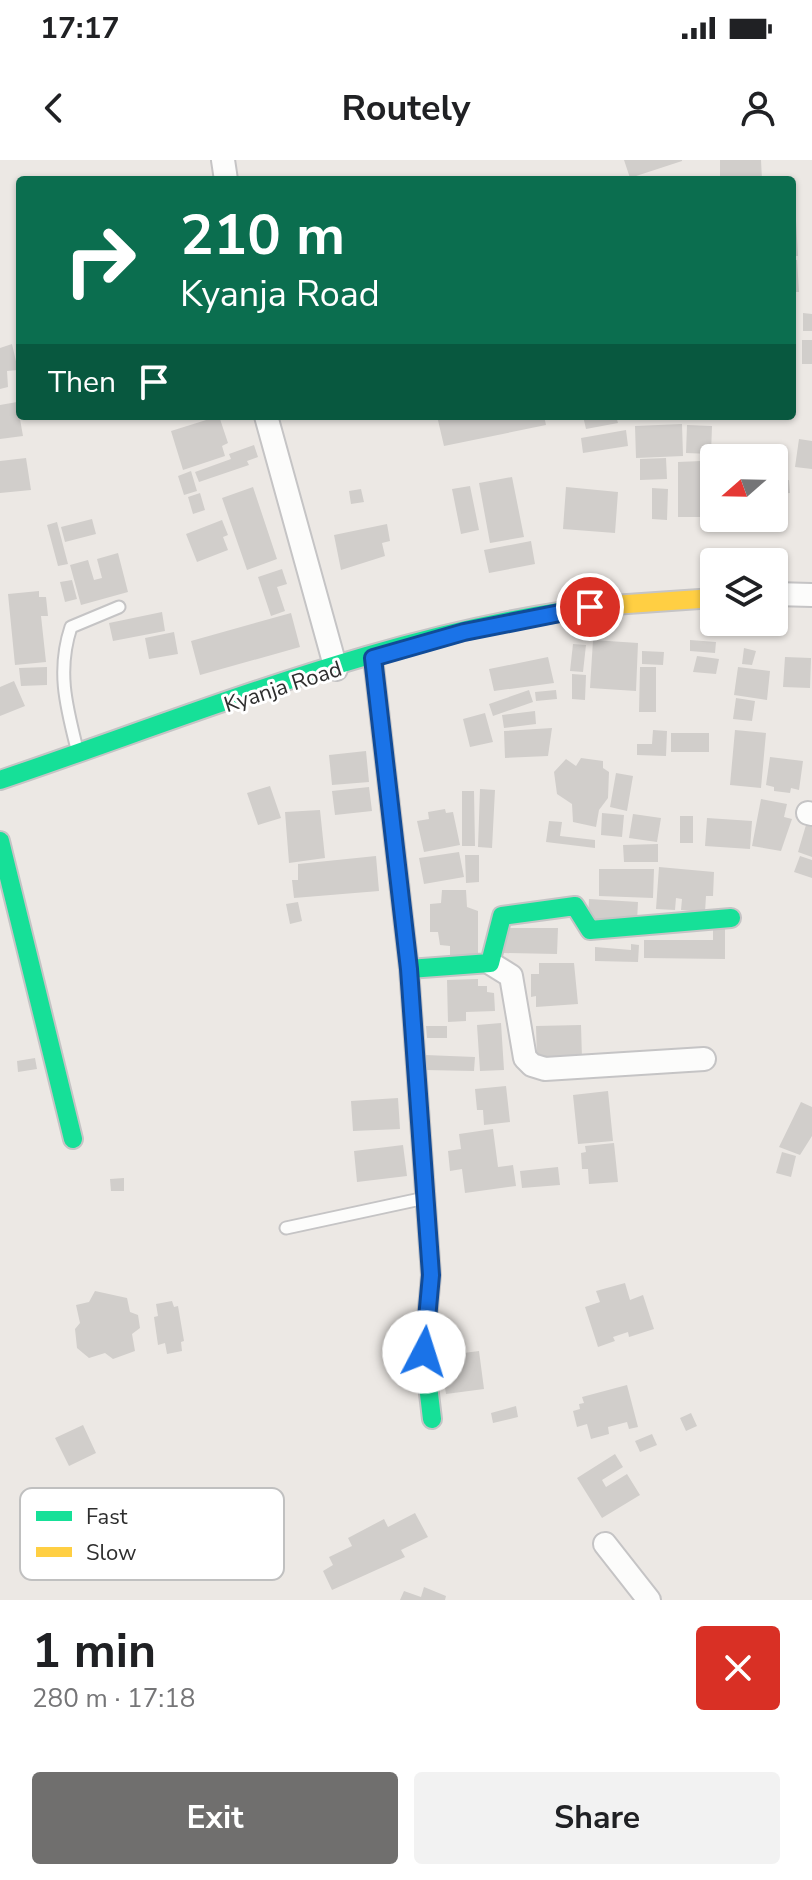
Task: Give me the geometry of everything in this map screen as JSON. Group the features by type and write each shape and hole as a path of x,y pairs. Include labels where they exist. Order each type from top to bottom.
{"street":[{"path":"267,420 336,669"},
{"path":"788,594 812,595"},
{"name":"Kyanja Road","path":"0,780 336,669 530,617 590,607 700,599"},
{"path":"373,658 409,969 431,1275 424,1352 432,1419"},
{"path":"0,841 73,1139"},
{"path":"490,963 498,921 507,913 575,906 590,930 731,918"},
{"path":"409,969 490,963 511,976 525,1058 532,1065 545,1069 704,1059"},
{"path":"605,1544 649,1600"}],"lane":[{"path":"78,754 61,687 64,648 71,627 119,607"},
{"path":"286,1228 426,1198"}],"building":[{"path":"624,160 682,160 636,176 629,176"},
{"path":"720,160 761,160 762,176 720,176"},
{"path":"796,260 797,260 799,292 796,292"},
{"path":"803,313 812,314 812,331 803,331"},
{"path":"802,340 812,340 812,364 802,364"},
{"path":"12,344 16,370 7,371 8,387 0,389 0,348"},
{"path":"16,402 16,420 20,420 23,436 0,439 0,405"},
{"path":"206,420 220,420 228,443 222,446 225,456 183,470 171,431"},
{"path":"438,420 545,420 546,425 444,446"},
{"path":"584,420 617,420 618,423 586,429"},
{"path":"682,424 683,456 636,458 635,426"},
{"path":"687,425 712,426 711,444 700,444 700,454 686,453"},
{"path":"626,430 628,446 583,453 581,438"},
{"path":"799,439 812,441 812,469 795,467"},
{"path":"254,445 258,457 247,461 249,465 199,482 195,472 231,459 229,454"},
{"path":"26,458 31,490 0,493 0,461"},
{"path":"666,458 667,479 640,480 640,459"},
{"path":"700,461 700,517 678,517 678,462"},
{"path":"191,471 197,491 184,495 178,476"},
{"path":"512,477 524,537 490,543 479,483"},
{"path":"470,486 479,530 461,534 452,489"},
{"path":"253,487 277,559 247,570 222,498"},
{"path":"566,487 618,492 615,533 563,529"},
{"path":"652,488 668,489 667,520 652,519"},
{"path":"361,489 364,502 351,504 349,491"},
{"path":"200,493 205,510 193,514 188,497"},
{"path":"92,519 96,534 65,542 61,527"},
{"path":"222,520 228,535 223,537 228,550 197,562 186,534"},
{"path":"57,522 68,564 58,566 47,525"},
{"path":"387,524 390,541 382,543 385,556 341,570 334,535"},
{"path":"531,541 535,564 489,573 484,550"},
{"path":"118,553 128,592 81,605 70,565 88,560 94,580 102,578 97,559"},
{"path":"282,569 287,584 277,587 285,611 271,616 258,577"},
{"path":"72,580 77,599 65,602 60,582"},
{"path":"39,591 39,597 46,597 48,616 41,616 46,662 15,665 8,594"},
{"path":"162,612 165,631 113,641 109,623"},
{"path":"291,613 300,647 200,675 191,641"},
{"path":"174,632 178,654 149,659 145,638"},
{"path":"593,640 638,643 636,691 590,688"},
{"path":"690,640 716,642 715,653 690,651"},
{"path":"573,644 586,645 583,672 570,671"},
{"path":"744,648 756,651 752,665 742,664"},
{"path":"642,651 664,652 663,665 642,664"},
{"path":"697,656 719,659 716,674 693,672"},
{"path":"548,657 554,683 494,691 489,669"},
{"path":"785,657 811,658 810,688 783,687"},
{"path":"47,667 47,685 21,686 19,668"},
{"path":"640,667 656,667 656,712 639,712"},
{"path":"738,667 770,671 767,700 734,695"},
{"path":"572,674 586,675 585,700 572,699"},
{"path":"14,681 25,706 0,716 0,687"},
{"path":"529,690 533,702 493,716 489,704"},
{"path":"556,690 557,699 536,701 535,692"},
{"path":"736,698 755,701 752,721 733,719"},
{"path":"535,711 536,724 504,728 502,715"},
{"path":"485,713 493,742 470,747 463,719"},
{"path":"552,728 548,756 505,758 504,731"},
{"path":"653,730 667,731 666,756 637,755 637,744 652,744"},
{"path":"735,730 766,733 761,788 730,785"},
{"path":"671,733 709,733 709,752 671,752"},
{"path":"366,751 369,782 332,785 329,755"},
{"path":"770,757 803,761 799,790 791,788 790,793 774,791 774,787 766,785"},
{"path":"581,758 603,761 603,768 609,772 608,798 599,810 596,827 573,822 572,804 557,794 554,772 566,759 576,766"},
{"path":"616,773 633,776 627,811 610,807"},
{"path":"270,786 281,818 258,825 247,793"},
{"path":"369,787 372,811 335,815 332,791"},
{"path":"480,789 495,790 492,848 478,847"},
{"path":"462,791 474,791 475,846 462,846"},
{"path":"761,799 787,804 784,817 792,819 781,851 752,846"},
{"path":"445,809 446,813 453,812 460,845 424,852 417,821 429,819 428,812"},
{"path":"320,810 325,858 289,863 285,812"},
{"path":"602,813 624,815 622,837 601,835"},
{"path":"633,814 661,818 657,842 629,838"},
{"path":"680,816 693,816 693,843 680,843"},
{"path":"707,818 752,821 750,849 705,846"},
{"path":"549,821 562,822 560,836 595,840 595,848 546,842"},
{"path":"806,825 812,826 812,857 798,852"},
{"path":"658,844 658,862 624,862 623,845"},
{"path":"459,852 464,877 424,884 419,858"},
{"path":"465,855 479,855 479,882 466,883"},
{"path":"376,856 379,891 294,898 292,880 298,880 298,864"},
{"path":"800,856 812,860 812,878 794,872"},
{"path":"659,867 714,872 713,896 706,896 705,912 681,910 682,899 676,898 675,910 656,909"},
{"path":"599,869 654,869 653,898 599,896"},
{"path":"442,890 466,890 467,907 478,911 478,960 450,959 450,946 440,945 438,932 430,932 430,904 441,903"},
{"path":"589,899 638,902 637,921 588,919"},
{"path":"298,902 302,921 290,924 286,904"},
{"path":"713,927 725,927 725,959 644,958 644,940 713,940"},
{"path":"503,928 558,928 557,954 503,953"},
{"path":"631,944 639,945 638,962 595,961 595,947 631,950"},
{"path":"539,963 574,963 578,1004 536,1007 536,996 531,997 531,974 539,974"},
{"path":"478,979 478,986 487,986 487,992 494,993 495,1011 466,1012 466,1021 448,1022 447,980"},
{"path":"501,1023 504,1070 480,1071 477,1025"},
{"path":"581,1025 582,1059 537,1060 536,1026"},
{"path":"426,1026 447,1026 447,1038 427,1038"},
{"path":"425,1055 475,1057 474,1071 425,1070"},
{"path":"35,1058 37,1069 18,1072 17,1061"},
{"path":"506,1086 510,1122 484,1125 483,1110 477,1110 475,1089"},
{"path":"608,1091 613,1141 578,1144 573,1095"},
{"path":"398,1098 400,1129 353,1131 351,1101"},
{"path":"801,1102 812,1107 812,1136 800,1155 779,1147"},
{"path":"493,1129 498,1167 513,1165 516,1186 465,1193 462,1169 450,1171 448,1151 461,1149 459,1134"},
{"path":"614,1143 618,1182 589,1184 588,1169 582,1169 581,1153 586,1152 585,1146"},
{"path":"403,1145 407,1176 357,1182 354,1151"},
{"path":"782,1152 796,1156 791,1177 776,1173"},
{"path":"558,1167 560,1185 522,1188 520,1171"},
{"path":"124,1178 124,1191 111,1191 110,1179"},
{"path":"625,1283 630,1300 643,1295 654,1329 629,1337 628,1332 598,1347 585,1307 600,1302 596,1291"},
{"path":"95,1291 127,1298 130,1312 138,1315 140,1328 132,1334 135,1351 113,1359 105,1353 89,1358 77,1348 75,1329 80,1323 76,1305 89,1302"},
{"path":"172,1301 174,1307 178,1306 184,1341 181,1342 182,1351 167,1354 165,1343 158,1345 154,1317 158,1316 156,1304"},
{"path":"479,1351 484,1389 446,1394 440,1356"},
{"path":"627,1385 638,1427 629,1429 627,1422 608,1427 609,1434 591,1439 587,1424 577,1427 573,1411 580,1409 579,1404 584,1403 582,1397"},
{"path":"516,1406 518,1417 493,1423 491,1413"},
{"path":"691,1413 697,1426 686,1431 680,1418"},
{"path":"83,1425 96,1453 69,1466 55,1438"},
{"path":"652,1434 657,1445 640,1452 635,1441"},
{"path":"615,1454 623,1467 602,1480 606,1487 627,1474 640,1495 602,1518 577,1478"},
{"path":"415,1513 428,1537 401,1550 405,1557 332,1590 323,1571 333,1565 329,1557 352,1546 348,1538 384,1519 388,1527"},
{"path":"424,1587 446,1596 445,1600 400,1600 404,1591 421,1597"}],"traffic: fast":[{"path":"0,780 226,701 379,652 534,616 613,605"},
{"path":"373,658 409,969 431,1275 424,1352 432,1419"},
{"path":"0,841 73,1139"},
{"path":"409,969 490,963 502,916 575,906 590,930 731,918"}],"traffic: slow":[{"path":"613,605 700,599"}],"route":[{"path":"424,1352 424,1322 430,1304 431,1275 409,969 373,658 464,632 590,607"}]}
